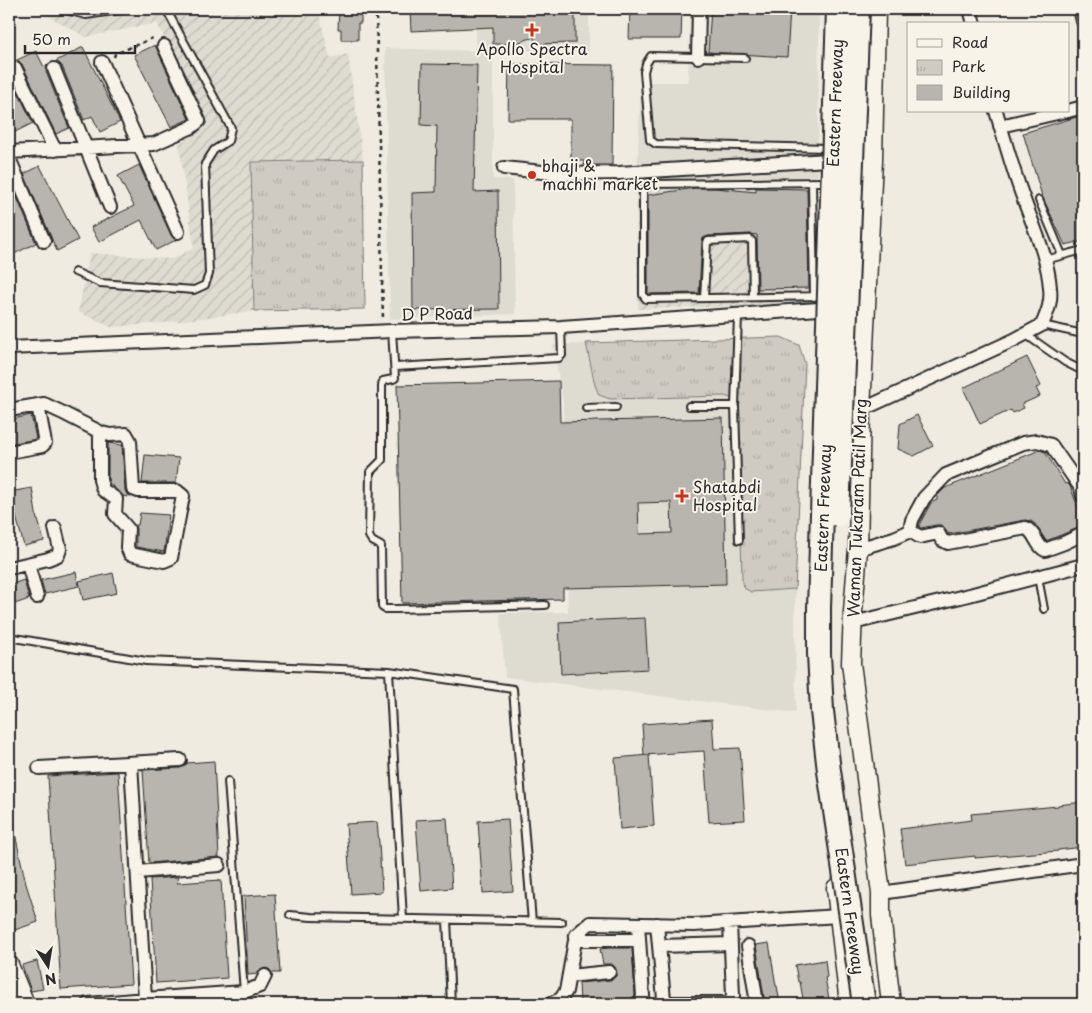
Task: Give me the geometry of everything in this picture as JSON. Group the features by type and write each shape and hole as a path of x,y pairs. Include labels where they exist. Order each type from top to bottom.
{"highway":[{"name":"Eastern Freeway","path":"838,9 819,654 822,711 829,771 864,1004"},
{"name":"Eastern Freeway","path":"858,9 834,656 842,755 876,1004"}],"main road":[{"path":"834,9 829,154 820,182 820,300 810,652 849,1004"},
{"name":"Waman Tukaram Patil Marg","path":"876,9 873,131 861,410 858,548 851,663 881,893 881,915 891,1004"},
{"path":"830,129 873,131"},
{"path":"9,965 25,1004"}],"street":[{"path":"698,57 700,9"},
{"path":"970,9 973,22"},
{"path":"1080,9 1083,21"},
{"path":"9,152 154,144 192,127 199,121 164,46"},
{"path":"102,62 178,232"},
{"path":"15,68 55,150"},
{"path":"54,69 110,207"},
{"path":"1070,110 1083,107"},
{"path":"861,410 1042,325 1050,305 1051,290 1044,260 996,112"},
{"path":"1000,126 1063,112"},
{"path":"504,168 562,174 619,173 829,154"},
{"path":"9,158 44,241"},
{"name":"D P Road","path":"9,348 387,332 562,327 738,315 820,300 865,307"},
{"path":"9,410 44,404 100,432 110,435 126,434 130,441 133,489 138,491 177,491 183,496 171,558 164,561 130,554 127,547 128,529 116,514 116,499 103,490 100,480 100,432"},
{"path":"9,452 42,446 45,443 38,405"},
{"path":"910,531 912,520 924,498 946,475 1023,443 1037,441 1051,445 1081,488 1083,496"},
{"path":"9,568 58,555 60,550 55,528"},
{"path":"910,531 920,537 938,533 942,540 948,543 1026,528 1030,531 1040,548 1045,550 1064,544 1083,534"},
{"path":"858,548 894,538 910,531"},
{"path":"28,564 37,597"},
{"path":"853,623 1083,566"},
{"path":"39,768 180,760"},
{"path":"131,763 146,999"},
{"path":"881,893 1083,864"},
{"path":"138,872 219,865"},
{"path":"558,1003 566,991 576,936 590,923 694,925 839,916"},
{"path":"663,924 665,946 664,999 669,1004 730,1003 732,996 730,923"},
{"path":"636,1004 641,1004 643,996 638,924"},
{"path":"575,940 639,940"},
{"path":"665,946 731,944"},
{"path":"748,946 757,1004"},
{"path":"569,976 609,972"},
{"path":"88,1004 244,992 260,986 265,976"}],"lane":[{"path":"62,9 86,16 126,9"},
{"path":"75,272 100,283 194,290 205,285 209,274 205,164 214,150 228,141 231,128 166,9"},
{"path":"745,58 651,56 644,72 650,140 656,144 829,154"},
{"path":"820,182 648,184 643,190 643,295 646,299 752,297 820,300"},
{"path":"1039,200 1062,256"},
{"path":"704,298 707,242 750,239 752,241 752,297"},
{"path":"1044,260 1083,250"},
{"path":"738,315 735,406 739,540"},
{"path":"1042,325 1083,334"},
{"path":"394,366 559,358 562,355 562,327"},
{"path":"387,332 396,378 384,381 382,386 382,460 370,472 369,536 372,541 381,546 382,607 390,609 545,605"},
{"path":"1025,334 1065,362 1083,371"},
{"path":"690,406 735,406"},
{"path":"586,408 616,407"},
{"path":"1038,577 1044,610"},
{"path":"9,637 146,661 389,671 513,689 532,922"},
{"path":"389,671 403,919"},
{"path":"228,781 244,992"},
{"path":"290,915 562,922"},
{"path":"447,920 451,1004"}],"path":[{"path":"376,9 381,219 387,332"},
{"path":"109,76 114,54 156,36 160,38 164,46"}],"shaded area":[{"path":"36,9 318,9 330,58 348,54 363,160 251,162 254,311 164,323 111,327 78,312 90,253 172,259 194,248 179,144 208,125 157,23 86,37"},
{"path":"476,9 589,9 589,51 493,51 493,179 513,180 515,314 390,319 385,48 476,51"},
{"path":"690,9 819,9 818,176 637,182 641,82 688,82"},
{"path":"636,186 796,188 815,186 815,304 638,309"},
{"name":"Shatabdi Hospital","path":"781,337 799,345 805,364 795,602 796,713 505,677 500,613 568,612 563,403 553,345"}],"green space":[{"path":"363,160 365,309 254,311 251,162"},
{"path":"781,337 799,345 805,364 795,589 751,592 744,588 742,579 738,408 736,399 724,396 610,399 599,395 586,343"}],"building":[{"path":"339,9 361,9 361,23 358,23 358,40 341,40 341,29 338,29"},
{"name":"Apollo Spectra Hospital","path":"410,9 575,9 575,43 535,44 534,37 514,44 493,44 493,27 411,31"},
{"path":"630,9 682,9 681,39 629,39"},
{"path":"711,9 790,9 787,57 708,52"},
{"path":"155,45 189,119 171,127 134,55"},
{"path":"83,47 120,122 100,132 92,116 84,120 62,66 56,61"},
{"path":"36,51 44,67 47,65 46,72 69,128 56,134 22,64 17,60"},
{"path":"422,64 477,65 474,192 498,191 499,309 413,310 412,193 436,192 437,126 421,125"},
{"path":"509,64 613,65 612,165 584,165 584,161 571,161 571,119 508,119"},
{"path":"9,74 33,123 9,135"},
{"path":"1083,115 1083,241 1065,245 1042,196 1023,133"},
{"path":"139,165 171,235 176,240 156,250 141,220 99,242 91,227 134,206 118,176"},
{"path":"40,166 78,240 57,251 24,174"},
{"path":"10,181 36,243 12,255 9,248"},
{"path":"695,188 756,192 756,188 807,189 809,288 758,289 757,235 750,234 708,236 703,238 699,293 648,294 648,195"},
{"path":"1027,357 1041,386 1036,388 1040,396 1022,404 1024,408 1013,413 1011,410 980,424 963,388"},
{"path":"559,381 560,422 723,418 726,584 563,588 563,599 402,603 397,385","holes":["671,502 672,533 639,534 638,503"]},
{"path":"31,415 36,439 9,444 9,420"},
{"path":"917,415 933,446 914,456 898,449 900,424"},
{"path":"108,443 122,445 125,490 128,497 123,496 110,485 108,479"},
{"path":"1040,450 1045,452 1065,484 1067,483 1070,486 1083,521 1083,526 1046,541 1035,524 1025,520 949,534 941,525 919,527 931,503 937,500 937,496 945,488"},
{"path":"145,455 179,458 176,483 142,483"},
{"path":"32,488 37,520 44,541 24,546 14,509 9,510 9,492"},
{"path":"140,513 169,515 164,552 136,547 135,525 138,525"},
{"path":"76,572 79,586 45,594 41,580"},
{"path":"113,573 117,593 83,600 79,581"},
{"path":"24,580 29,599 9,606 9,585"},
{"path":"645,618 648,669 561,674 559,622"},
{"path":"712,719 714,749 740,748 745,820 709,822 704,751 644,755 642,724"},
{"path":"649,755 654,826 620,829 615,758"},
{"path":"214,761 219,857 149,863 143,770 180,768 187,763"},
{"path":"118,772 131,984 61,989 48,776"},
{"path":"1083,802 1083,847 1058,851 975,858 975,856 905,864 900,829 972,820 971,814"},
{"path":"447,818 452,888 421,891 416,820"},
{"path":"508,819 513,891 483,893 478,821"},
{"path":"377,822 382,892 351,894 346,824"},
{"path":"14,829 26,884 38,922 9,932 9,830"},
{"path":"178,877 177,883 221,880 227,978 156,983 150,879"},
{"path":"275,894 280,973 272,973 269,969 265,968 257,974 248,975 244,896"},
{"path":"769,943 780,1004 765,1004 756,945"},
{"path":"632,948 635,996 629,1000 580,1004 579,983 610,980 616,976 617,972 612,964 603,964 600,949"},
{"path":"825,960 827,977 825,978 830,1004 804,1004 795,965"},
{"path":"37,961 43,989 31,991 22,965"}],"place":[{"name":"Apollo Spectra Hospital","path":"532,30"},
{"name":"bhaji & machhi market","path":"532,175"},
{"name":"Shatabdi Hospital","path":"682,496"}]}
